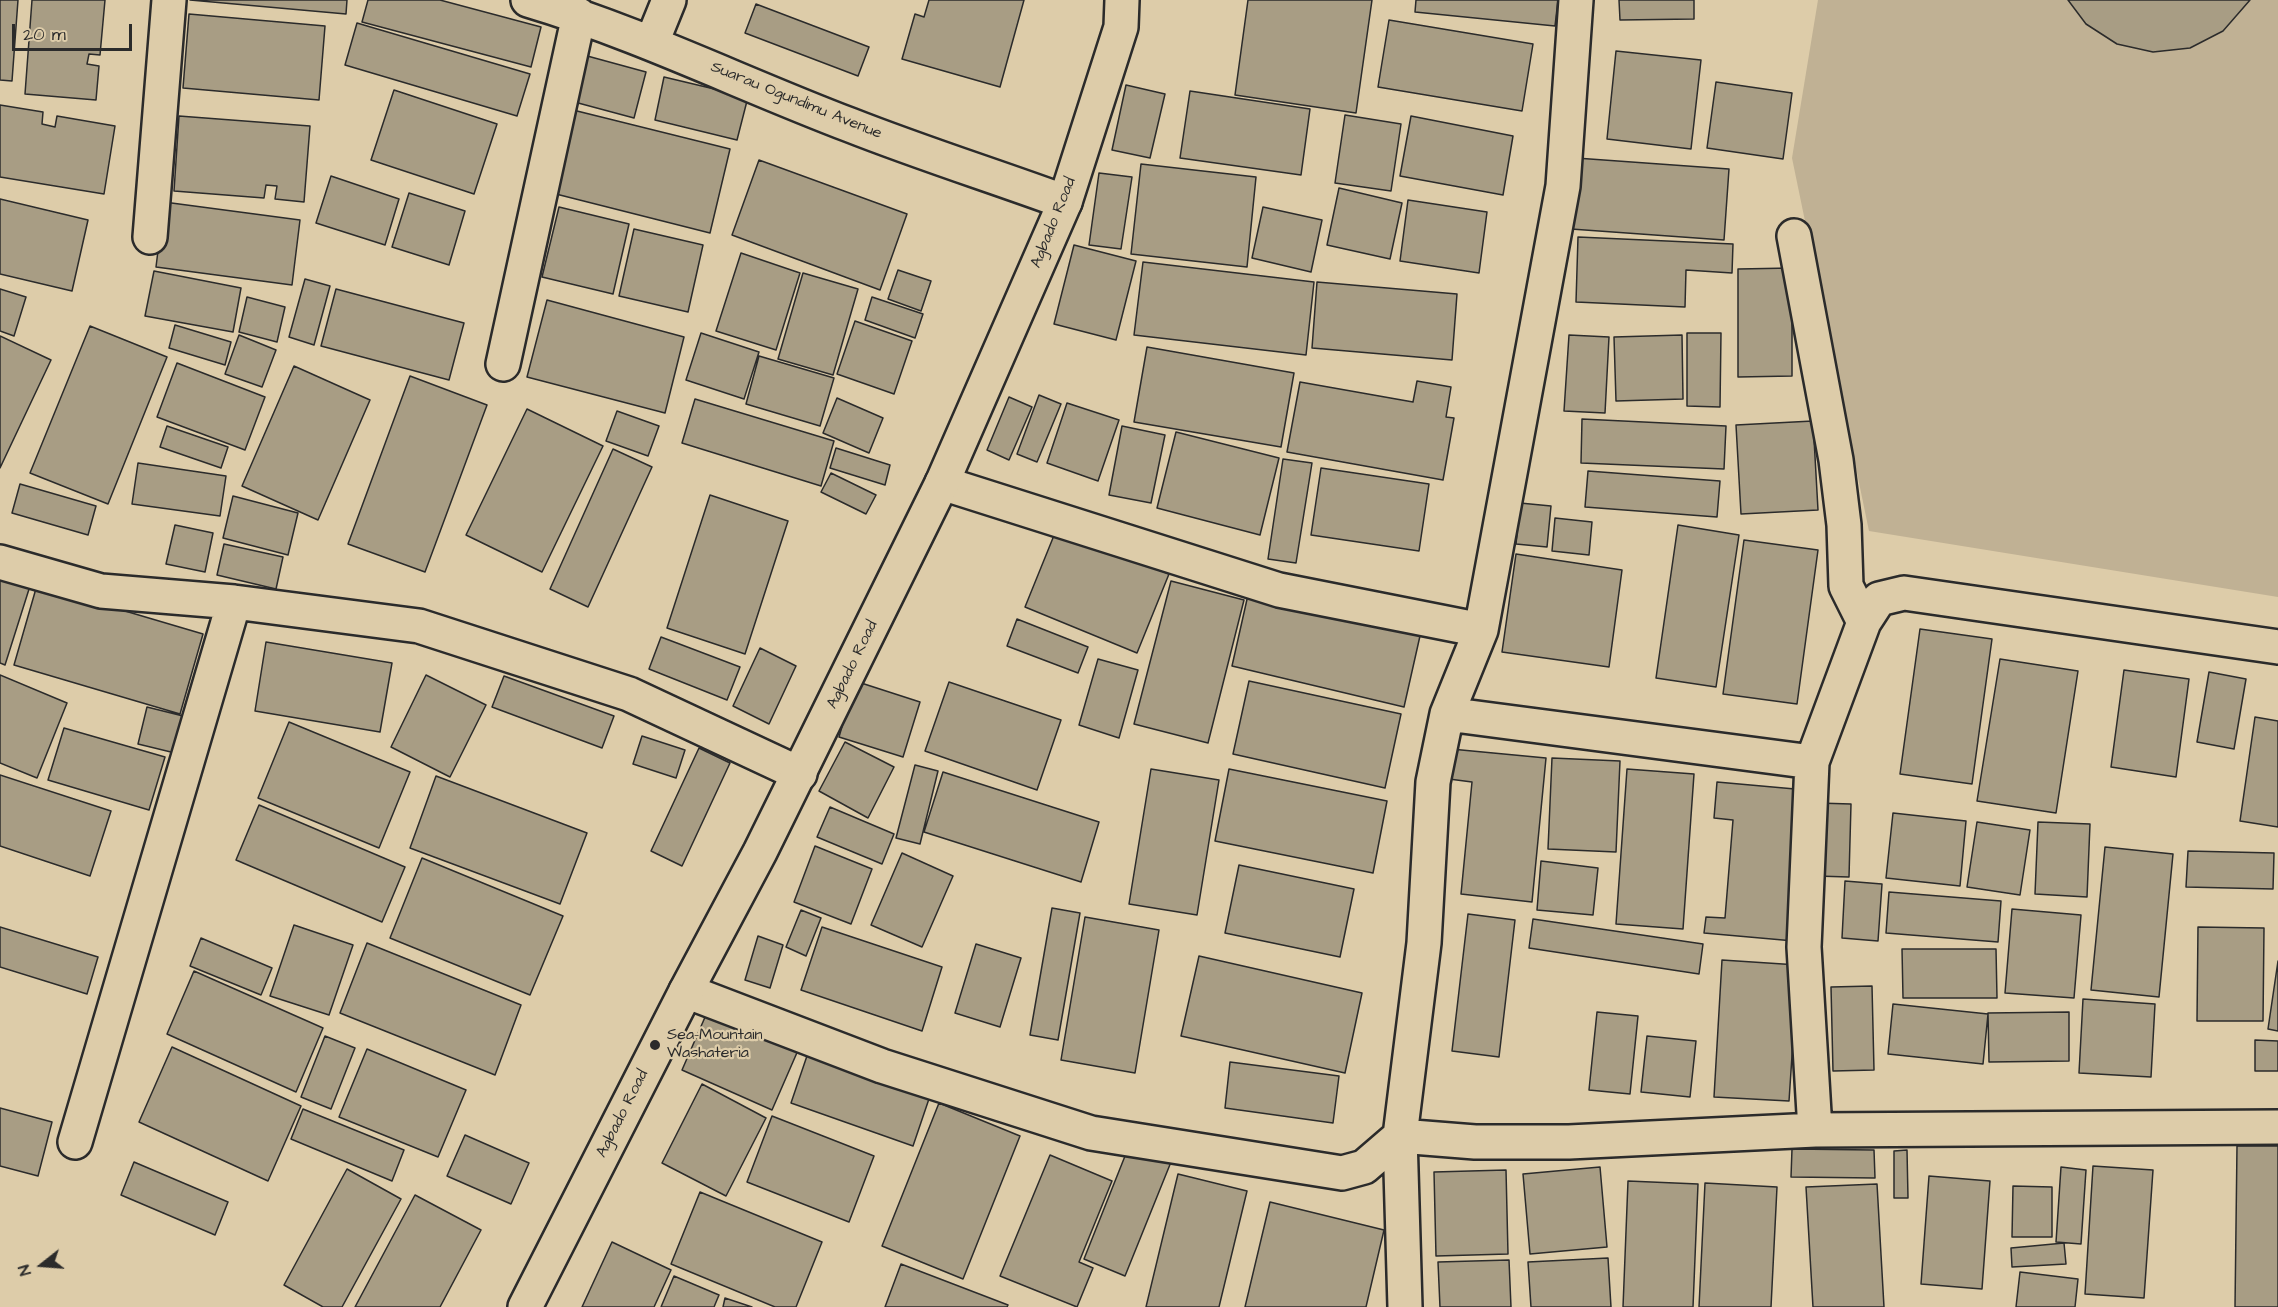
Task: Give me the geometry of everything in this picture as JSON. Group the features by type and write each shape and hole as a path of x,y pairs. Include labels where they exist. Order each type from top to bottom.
{"street":[{"path":"150,237 169,0"},
{"name":"Suarau Ogundimu Avenue","path":"528,0 579,15 652,42 850,125 1065,202"},
{"path":"652,42 669,0"},
{"name":"Agbado Road","path":"525,1307 686,990 800,774 942,483 1065,202 1120,27 1122,0"},
{"path":"1405,1307 1400,1136 1424,943 1433,782 1447,714 1481,630 1563,186 1576,0"},
{"path":"503,364 579,15"},
{"path":"1794,236 1836,460 1844,525 1846,586 1864,622"},
{"path":"942,483 1279,590 1481,630"},
{"path":"0,562 100,591 234,602 419,626 629,694 800,774"},
{"path":"1815,1131 1804,947 1812,762 1864,622 1879,598 1904,593 2278,647"},
{"path":"75,1142 234,602"},
{"path":"1447,714 1812,762"},
{"path":"686,990 882,1066 1091,1133 1342,1173 1370,1163 1400,1136 1475,1142 1569,1142 1815,1131 2278,1127"}],"shaded area":[{"path":"1818,0 2278,0 2278,597 1869,531 1792,158"}],"building":[{"path":"0,0 18,0 12,81 0,80"},
{"path":"32,0 105,0 100,55 89,54 87,64 99,66 96,100 25,94"},
{"path":"190,0 347,0 346,14"},
{"path":"368,0 440,0 541,27 531,67 362,22"},
{"path":"929,0 1024,0 1000,87 902,59 915,14 924,17"},
{"path":"1248,0 1372,0 1356,113 1235,95"},
{"path":"1416,0 1558,0 1555,26 1415,12"},
{"path":"1619,0 1694,0 1694,19 1620,20"},
{"path":"2068,0 2250,0 2223,31 2190,48 2153,52 2117,44 2086,24"},
{"path":"756,4 869,47 858,76 745,33"},
{"path":"189,14 325,26 319,100 183,88"},
{"path":"1389,20 1533,44 1522,111 1378,87"},
{"path":"357,23 530,74 517,116 345,65"},
{"path":"1616,51 1701,60 1691,149 1607,139"},
{"path":"580,54 646,72 634,118 567,100"},
{"path":"664,77 748,97 737,140 655,120"},
{"path":"1716,82 1792,93 1783,159 1707,148"},
{"path":"1126,85 1165,94 1150,158 1112,150"},
{"path":"394,90 497,124 474,194 371,160"},
{"path":"1190,91 1310,109 1301,175 1180,158"},
{"path":"0,105 43,112 42,124 55,127 57,116 115,126 104,194 0,177"},
{"path":"573,110 730,149 710,233 552,193"},
{"path":"1345,115 1401,124 1391,191 1335,183"},
{"path":"179,116 310,126 304,202 275,199 277,186 266,185 264,198 174,191"},
{"path":"1411,116 1513,136 1503,195 1400,176"},
{"path":"1576,158 1729,169 1724,240 1571,229"},
{"path":"759,160 907,214 880,290 732,235"},
{"path":"1141,164 1256,177 1247,267 1131,254"},
{"path":"1099,173 1132,177 1121,249 1089,245"},
{"path":"331,176 399,199 385,245 316,223"},
{"path":"1339,188 1402,203 1390,259 1327,245"},
{"path":"409,193 465,211 449,265 392,247"},
{"path":"0,199 88,220 72,291 0,274"},
{"path":"1408,200 1487,212 1479,273 1400,261"},
{"path":"164,202 300,220 292,285 156,267"},
{"path":"559,207 629,224 613,294 542,277"},
{"path":"1263,207 1322,220 1311,272 1252,258"},
{"path":"634,229 703,245 688,312 619,296"},
{"path":"1578,237 1733,244 1732,273 1686,270 1685,307 1576,302"},
{"path":"1074,245 1136,261 1116,340 1054,324"},
{"path":"741,253 800,273 776,350 716,331"},
{"path":"1143,262 1314,282 1306,355 1134,335"},
{"path":"1792,268 1792,376 1738,377 1738,269"},
{"path":"898,270 931,281 921,311 888,299"},
{"path":"154,271 241,288 233,332 145,316"},
{"path":"803,273 858,289 833,375 778,359"},
{"path":"305,279 330,286 314,345 289,337"},
{"path":"1317,282 1457,294 1452,360 1312,348"},
{"path":"0,289 26,297 14,336 0,331"},
{"path":"336,289 464,323 449,380 321,346"},
{"path":"247,297 285,307 277,342 239,332"},
{"path":"872,297 923,314 915,338 865,320"},
{"path":"547,300 684,337 665,413 527,377"},
{"path":"855,321 912,341 894,394 837,374"},
{"path":"175,325 231,342 225,365 169,348"},
{"path":"90,326 167,357 108,504 30,473"},
{"path":"701,333 759,352 744,399 686,380"},
{"path":"1687,333 1721,333 1720,407 1687,406"},
{"path":"239,335 276,350 262,387 225,374"},
{"path":"1569,335 1609,337 1605,413 1564,411"},
{"path":"1682,335 1683,399 1616,401 1614,337"},
{"path":"0,336 51,360 0,468"},
{"path":"1147,347 1294,373 1281,447 1134,422"},
{"path":"759,356 834,378 820,426 746,404"},
{"path":"177,363 265,397 245,450 157,417"},
{"path":"294,366 370,400 318,520 242,486"},
{"path":"410,376 487,405 425,572 348,544"},
{"path":"1417,381 1451,387 1446,417 1454,418 1443,480 1287,452 1300,382 1413,402"},
{"path":"1039,395 1061,404 1037,462 1017,454"},
{"path":"1009,397 1032,407 1009,460 987,450"},
{"path":"837,398 883,418 869,453 823,433"},
{"path":"695,399 834,441 821,486 682,443"},
{"path":"1067,403 1119,420 1098,481 1047,463"},
{"path":"527,409 603,446 542,572 466,535"},
{"path":"617,411 659,426 648,456 606,441"},
{"path":"1582,419 1726,426 1724,469 1581,463"},
{"path":"1813,421 1818,510 1741,514 1736,425"},
{"path":"167,426 228,447 221,468 160,447"},
{"path":"1122,426 1165,435 1151,503 1109,495"},
{"path":"1176,432 1279,458 1260,535 1157,508"},
{"path":"836,448 890,465 885,485 830,468"},
{"path":"613,449 652,467 588,607 550,589"},
{"path":"1283,459 1312,463 1296,563 1268,559"},
{"path":"138,463 226,476 220,516 132,504"},
{"path":"1321,468 1429,484 1419,551 1311,535"},
{"path":"1588,471 1720,481 1717,517 1585,507"},
{"path":"831,473 876,495 866,514 821,492"},
{"path":"20,484 96,506 88,535 12,513"},
{"path":"710,495 788,521 745,654 667,628"},
{"path":"233,496 298,513 288,555 223,538"},
{"path":"1520,503 1551,506 1547,547 1516,544"},
{"path":"1555,518 1592,522 1589,555 1552,551"},
{"path":"175,525 213,533 205,572 166,564"},
{"path":"1678,525 1739,535 1716,687 1656,678"},
{"path":"1057,528 1169,574 1137,653 1025,607"},
{"path":"1744,540 1818,550 1797,704 1723,694"},
{"path":"224,544 283,557 276,589 217,575"},
{"path":"1516,554 1622,570 1609,667 1502,652"},
{"path":"0,576 30,586 5,665 0,663"},
{"path":"1171,581 1244,600 1208,743 1134,724"},
{"path":"37,585 203,634 180,714 14,665"},
{"path":"1250,586 1422,627 1404,707 1232,666"},
{"path":"1017,619 1088,647 1078,673 1007,646"},
{"path":"1920,629 1992,639 1972,784 1900,774"},
{"path":"661,637 740,667 727,700 649,669"},
{"path":"266,642 392,663 380,732 255,711"},
{"path":"760,648 796,666 769,724 733,706"},
{"path":"1098,659 1138,670 1119,738 1079,725"},
{"path":"2000,659 2078,671 2056,813 1977,801"},
{"path":"2124,670 2189,679 2176,777 2111,767"},
{"path":"2209,672 2246,679 2234,749 2197,742"},
{"path":"0,675 67,703 37,778 0,763"},
{"path":"426,675 486,705 450,777 391,747"},
{"path":"504,676 614,716 602,748 492,707"},
{"path":"855,681 920,702 903,757 839,737"},
{"path":"1249,681 1401,714 1385,788 1233,754"},
{"path":"949,682 1061,720 1037,790 925,751"},
{"path":"147,707 183,716 175,753 138,744"},
{"path":"2255,717 2278,721 2278,827 2240,821"},
{"path":"289,722 410,772 379,848 258,798"},
{"path":"64,728 165,757 149,810 48,780"},
{"path":"642,736 685,750 676,778 633,764"},
{"path":"845,742 894,767 868,818 819,791"},
{"path":"699,748 730,763 682,866 651,851"},
{"path":"1451,749 1546,758 1532,902 1461,894 1472,782 1449,779"},
{"path":"1552,758 1620,761 1616,852 1548,849"},
{"path":"915,765 938,771 920,844 896,838"},
{"path":"1151,769 1219,780 1197,915 1129,904"},
{"path":"1229,769 1387,801 1373,873 1215,841"},
{"path":"1627,769 1694,774 1683,929 1616,924"},
{"path":"943,772 1099,822 1081,882 924,832"},
{"path":"0,775 111,811 90,876 0,846"},
{"path":"436,776 587,833 560,904 410,848"},
{"path":"1717,782 1806,790 1794,941 1704,933 1706,917 1725,918 1733,820 1714,818"},
{"path":"1817,803 1851,804 1849,877 1816,876"},
{"path":"259,805 405,867 382,922 236,860"},
{"path":"830,807 894,834 882,864 817,837"},
{"path":"1893,813 1966,821 1960,886 1886,878"},
{"path":"1977,822 2030,830 2020,895 1967,887"},
{"path":"2038,822 2090,824 2087,897 2035,894"},
{"path":"815,846 872,869 851,924 794,902"},
{"path":"2105,847 2173,854 2159,997 2091,990"},
{"path":"2188,851 2274,853 2273,889 2186,887"},
{"path":"902,853 953,876 922,947 871,925"},
{"path":"422,858 563,916 530,995 390,938"},
{"path":"1541,861 1598,868 1593,915 1537,910"},
{"path":"1239,865 1354,889 1340,957 1225,933"},
{"path":"1845,881 1882,884 1878,941 1842,938"},
{"path":"1889,892 2001,901 1998,942 1886,933"},
{"path":"1052,908 1080,913 1058,1040 1030,1035"},
{"path":"2012,909 2081,915 2074,998 2005,993"},
{"path":"801,910 821,918 806,956 786,947"},
{"path":"1468,914 1515,920 1499,1057 1452,1051"},
{"path":"1085,917 1159,930 1135,1073 1061,1060"},
{"path":"1533,919 1703,944 1699,974 1529,948"},
{"path":"294,925 353,945 329,1015 270,996"},
{"path":"0,927 98,957 87,994 0,967"},
{"path":"822,927 942,967 922,1031 801,990"},
{"path":"2198,927 2264,928 2263,1021 2197,1021"},
{"path":"758,936 783,945 770,988 745,980"},
{"path":"201,938 272,968 261,995 190,966"},
{"path":"367,943 521,1005 495,1075 340,1013"},
{"path":"976,944 1021,958 1000,1027 955,1013"},
{"path":"1902,949 1996,949 1997,998 1903,998"},
{"path":"1199,956 1362,993 1345,1073 1181,1036"},
{"path":"1722,960 1798,965 1789,1101 1714,1097"},
{"path":"2278,961 2278,1031 2268,1029"},
{"path":"194,971 323,1028 296,1092 167,1034"},
{"path":"1872,986 1874,1070 1833,1071 1831,987"},
{"path":"2083,999 2155,1004 2151,1077 2079,1073"},
{"path":"1893,1004 1988,1014 1983,1064 1888,1054"},
{"path":"709,1008 799,1048 772,1110 682,1070"},
{"path":"1597,1012 1638,1016 1630,1094 1589,1090"},
{"path":"2069,1012 2069,1061 1989,1062 1988,1013"},
{"path":"325,1036 355,1048 331,1109 301,1097"},
{"path":"1647,1036 1696,1041 1690,1097 1641,1092"},
{"path":"2255,1040 2278,1041 2278,1071 2255,1071"},
{"path":"172,1047 301,1106 268,1181 139,1122"},
{"path":"810,1047 932,1090 913,1146 791,1103"},
{"path":"367,1049 466,1090 438,1157 339,1117"},
{"path":"1230,1062 1339,1076 1333,1123 1225,1108"},
{"path":"702,1084 766,1118 726,1196 662,1163"},
{"path":"939,1103 1020,1136 963,1279 882,1246"},
{"path":"0,1108 52,1122 38,1176 0,1166"},
{"path":"303,1109 404,1150 392,1181 291,1139"},
{"path":"772,1116 874,1156 849,1222 747,1182"},
{"path":"465,1135 529,1163 511,1204 447,1176"},
{"path":"1129,1146 1171,1162 1125,1276 1084,1259"},
{"path":"2237,1146 2278,1146 2278,1307 2235,1307"},
{"path":"1792,1149 1874,1150 1875,1178 1791,1177"},
{"path":"1907,1150 1908,1198 1894,1198 1894,1151"},
{"path":"1050,1155 1112,1181 1079,1262 1093,1268 1077,1307 1000,1276"},
{"path":"134,1162 228,1202 215,1235 121,1195"},
{"path":"2093,1166 2153,1170 2144,1298 2085,1294"},
{"path":"1600,1167 1607,1247 1530,1254 1523,1174"},
{"path":"2061,1167 2086,1170 2081,1244 2056,1242"},
{"path":"347,1169 401,1199 342,1307 323,1307 284,1285"},
{"path":"1506,1170 1508,1254 1436,1256 1434,1172"},
{"path":"1178,1174 1247,1191 1219,1307 1146,1307"},
{"path":"1929,1176 1990,1181 1982,1289 1921,1284"},
{"path":"1628,1181 1698,1184 1693,1307 1623,1307"},
{"path":"1705,1183 1777,1187 1771,1307 1699,1307"},
{"path":"1877,1184 1884,1307 1813,1307 1806,1187"},
{"path":"2013,1186 2052,1187 2052,1237 2012,1237"},
{"path":"700,1192 822,1242 796,1307 775,1307 671,1264"},
{"path":"415,1195 481,1230 440,1307 355,1307"},
{"path":"1270,1202 1384,1230 1366,1307 1245,1307"},
{"path":"612,1242 671,1270 654,1307 582,1307"},
{"path":"2064,1243 2066,1264 2012,1267 2011,1248"},
{"path":"1608,1258 1611,1307 1531,1307 1528,1262"},
{"path":"1509,1260 1511,1307 1440,1307 1438,1262"},
{"path":"901,1264 1008,1305 1007,1307 885,1307"},
{"path":"2020,1272 2078,1279 2075,1307 2016,1307"},
{"path":"674,1276 719,1295 714,1307 661,1307"},
{"path":"725,1298 752,1307 723,1307"}],"place":[{"name":"Sea-Mountain Washateria","path":"655,1045"}]}
